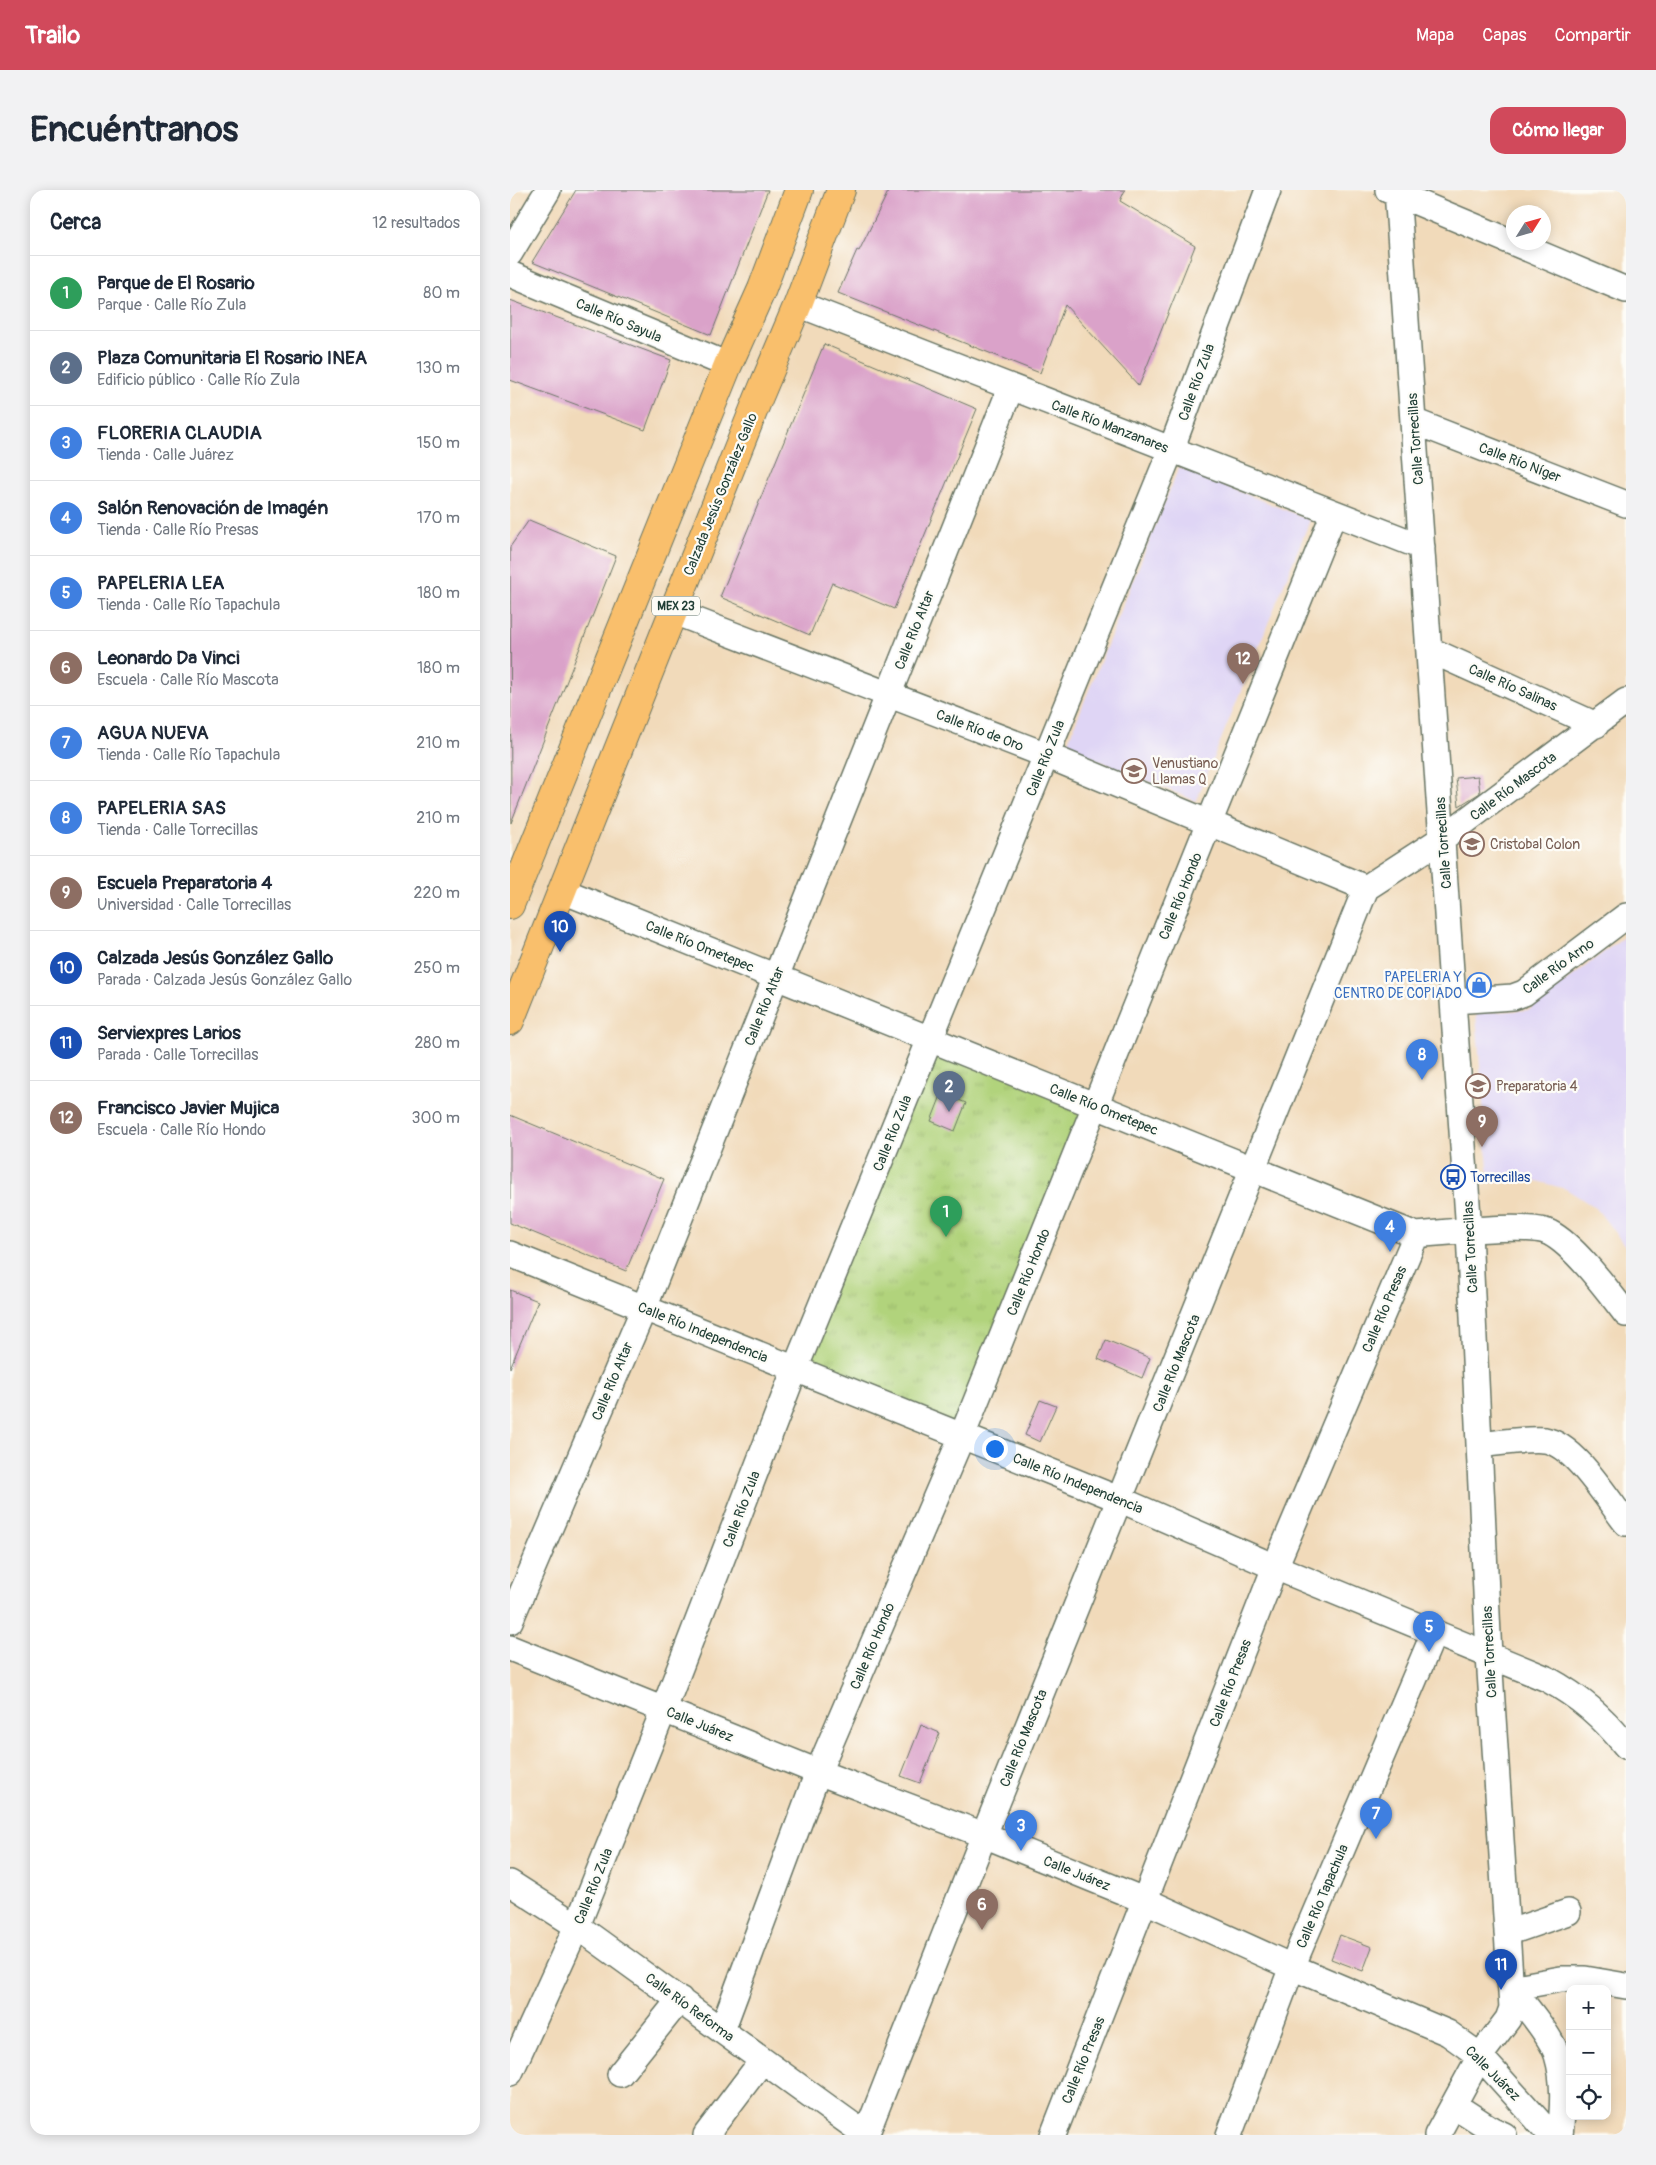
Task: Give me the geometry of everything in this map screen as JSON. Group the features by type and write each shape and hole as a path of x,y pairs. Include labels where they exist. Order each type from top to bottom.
{"main road":[{"name":"MEX 23","path":"510,905 728,366 762,289 799,190"},
{"name":"Calzada Jesús González Gallo","path":"510,1021 758,399 798,304 841,190"},
{"path":"758,399 762,289"}],"street":[{"path":"510,253 548,190"},
{"name":"Calle Río Zula","path":"511,2069 577,1926 664,1710 795,1369 1171,450 1268,190"},
{"path":"1394,191 1626,290"},
{"name":"Calle Torrecillas","path":"1394,191 1414,421 1469,1232 1489,1656 1512,2008 1508,2019 1480,2056"},
{"name":"Calle Río Sayula","path":"510,274 728,366"},
{"name":"Calle Río Manzanares","path":"798,304 1422,547"},
{"name":"Calle Río Altar","path":"510,1621 644,1308 1011,387"},
{"name":"Calle Río Níger","path":"1414,421 1626,504"},
{"name":"Calle Río Hondo","path":"722,2030 818,1772 962,1436 1334,513"},
{"name":"Calle Río de Oro","path":"674,612 1046,755 1366,888"},
{"name":"Calle Río Salinas","path":"1430,650 1596,725"},
{"name":"Calle Río Mascota","path":"854,2132 984,1835 1121,1500 1366,888 1443,838 1626,701"},
{"name":"Calle Río Ometepec","path":"562,890 1416,1235 1529,1228 1549,1232 1578,1256 1624,1308"},
{"name":"Calle Río Arno","path":"1453,1001 1513,997 1524,994 1626,916"},
{"name":"Calle Río Presas","path":"1053,2135 1146,1901 1274,1567 1416,1235"},
{"name":"Calle Río Independencia","path":"510,1254 1121,1500 1274,1567 1566,1689 1600,1715 1626,1746"},
{"path":"1480,1445 1543,1440 1557,1443 1576,1458 1626,1523"},
{"name":"Calle Río Tapachula","path":"1230,2135 1292,1967 1434,1633"},
{"name":"Calle Juárez","path":"510,1648 1146,1901 1292,1967 1448,2033 1480,2056 1551,2135"},
{"name":"Calle Río Reforma","path":"510,1883 577,1926 680,1999 854,2132"},
{"path":"1507,1934 1568,1912"},
{"path":"1560,2135 1564,2100 1557,2054 1534,2016 1511,1988 1561,1979 1585,1979 1626,1986"},
{"path":"620,2074 680,1999"},
{"path":"1437,2135 1480,2056"},
{"path":"706,2135 762,2061"},
{"path":"1454,2105 1490,2129 1504,2135"}],"shaded area":[{"path":"1179,467 1310,520 1196,801 1066,747"},
{"path":"1626,935 1626,1247 1596,1208 1566,1189 1533,1180 1489,1182 1476,1013 1529,1010"}],"green space":[{"path":"933,1046 1089,1108 959,1429 802,1366"}],"building":[{"path":"576,190 768,190 711,335 532,262"},
{"path":"889,190 1125,190 1120,201 1195,246 1139,386 1065,305 1040,373 838,293 857,250 859,251"},
{"path":"510,300 671,360 645,430 510,380"},
{"path":"824,344 977,409 894,609 832,583 810,635 720,597"},
{"path":"529,520 616,556 511,823 510,547"},
{"path":"1478,776 1480,793 1459,806 1456,778"},
{"path":"942,1093 966,1103 955,1131 931,1121"},
{"path":"510,1115 664,1179 626,1271 510,1223"},
{"path":"510,1290 538,1301 510,1368"},
{"path":"1106,1340 1150,1358 1142,1378 1098,1359"},
{"path":"1040,1400 1056,1406 1040,1442 1025,1435"},
{"path":"921,1725 940,1733 920,1783 901,1776"},
{"path":"1340,1935 1372,1947 1363,1971 1331,1959"}],"place":[{"name":"Francisco Javier Mujica","path":"1243,684"},
{"name":"Venustiano Llamas Q","path":"1134,771"},
{"name":"Cristobal Colon","path":"1472,844"},
{"name":"Calzada Jesús González Gallo","path":"560,952"},
{"name":"PAPELERIA Y CENTRO DE COPIADO","path":"1479,985"},
{"name":"PAPELERIA SAS","path":"1422,1080"},
{"name":"Preparatoria 4","path":"1478,1086"},
{"name":"Plaza Comunitaria El Rosario INEA","path":"949,1112"},
{"name":"Escuela Preparatoria 4","path":"1482,1147"},
{"name":"Torrecillas","path":"1453,1177"},
{"name":"Parque de El Rosario","path":"946,1237"},
{"name":"Salón Renovación de Imagén","path":"1390,1252"},
{"name":"PAPELERIA LEA","path":"1429,1652"},
{"name":"AGUA NUEVA","path":"1376,1839"},
{"name":"FLORERIA CLAUDIA","path":"1021,1851"},
{"name":"Leonardo Da Vinci","path":"982,1930"},
{"name":"Serviexpres Larios","path":"1501,1990"}]}
